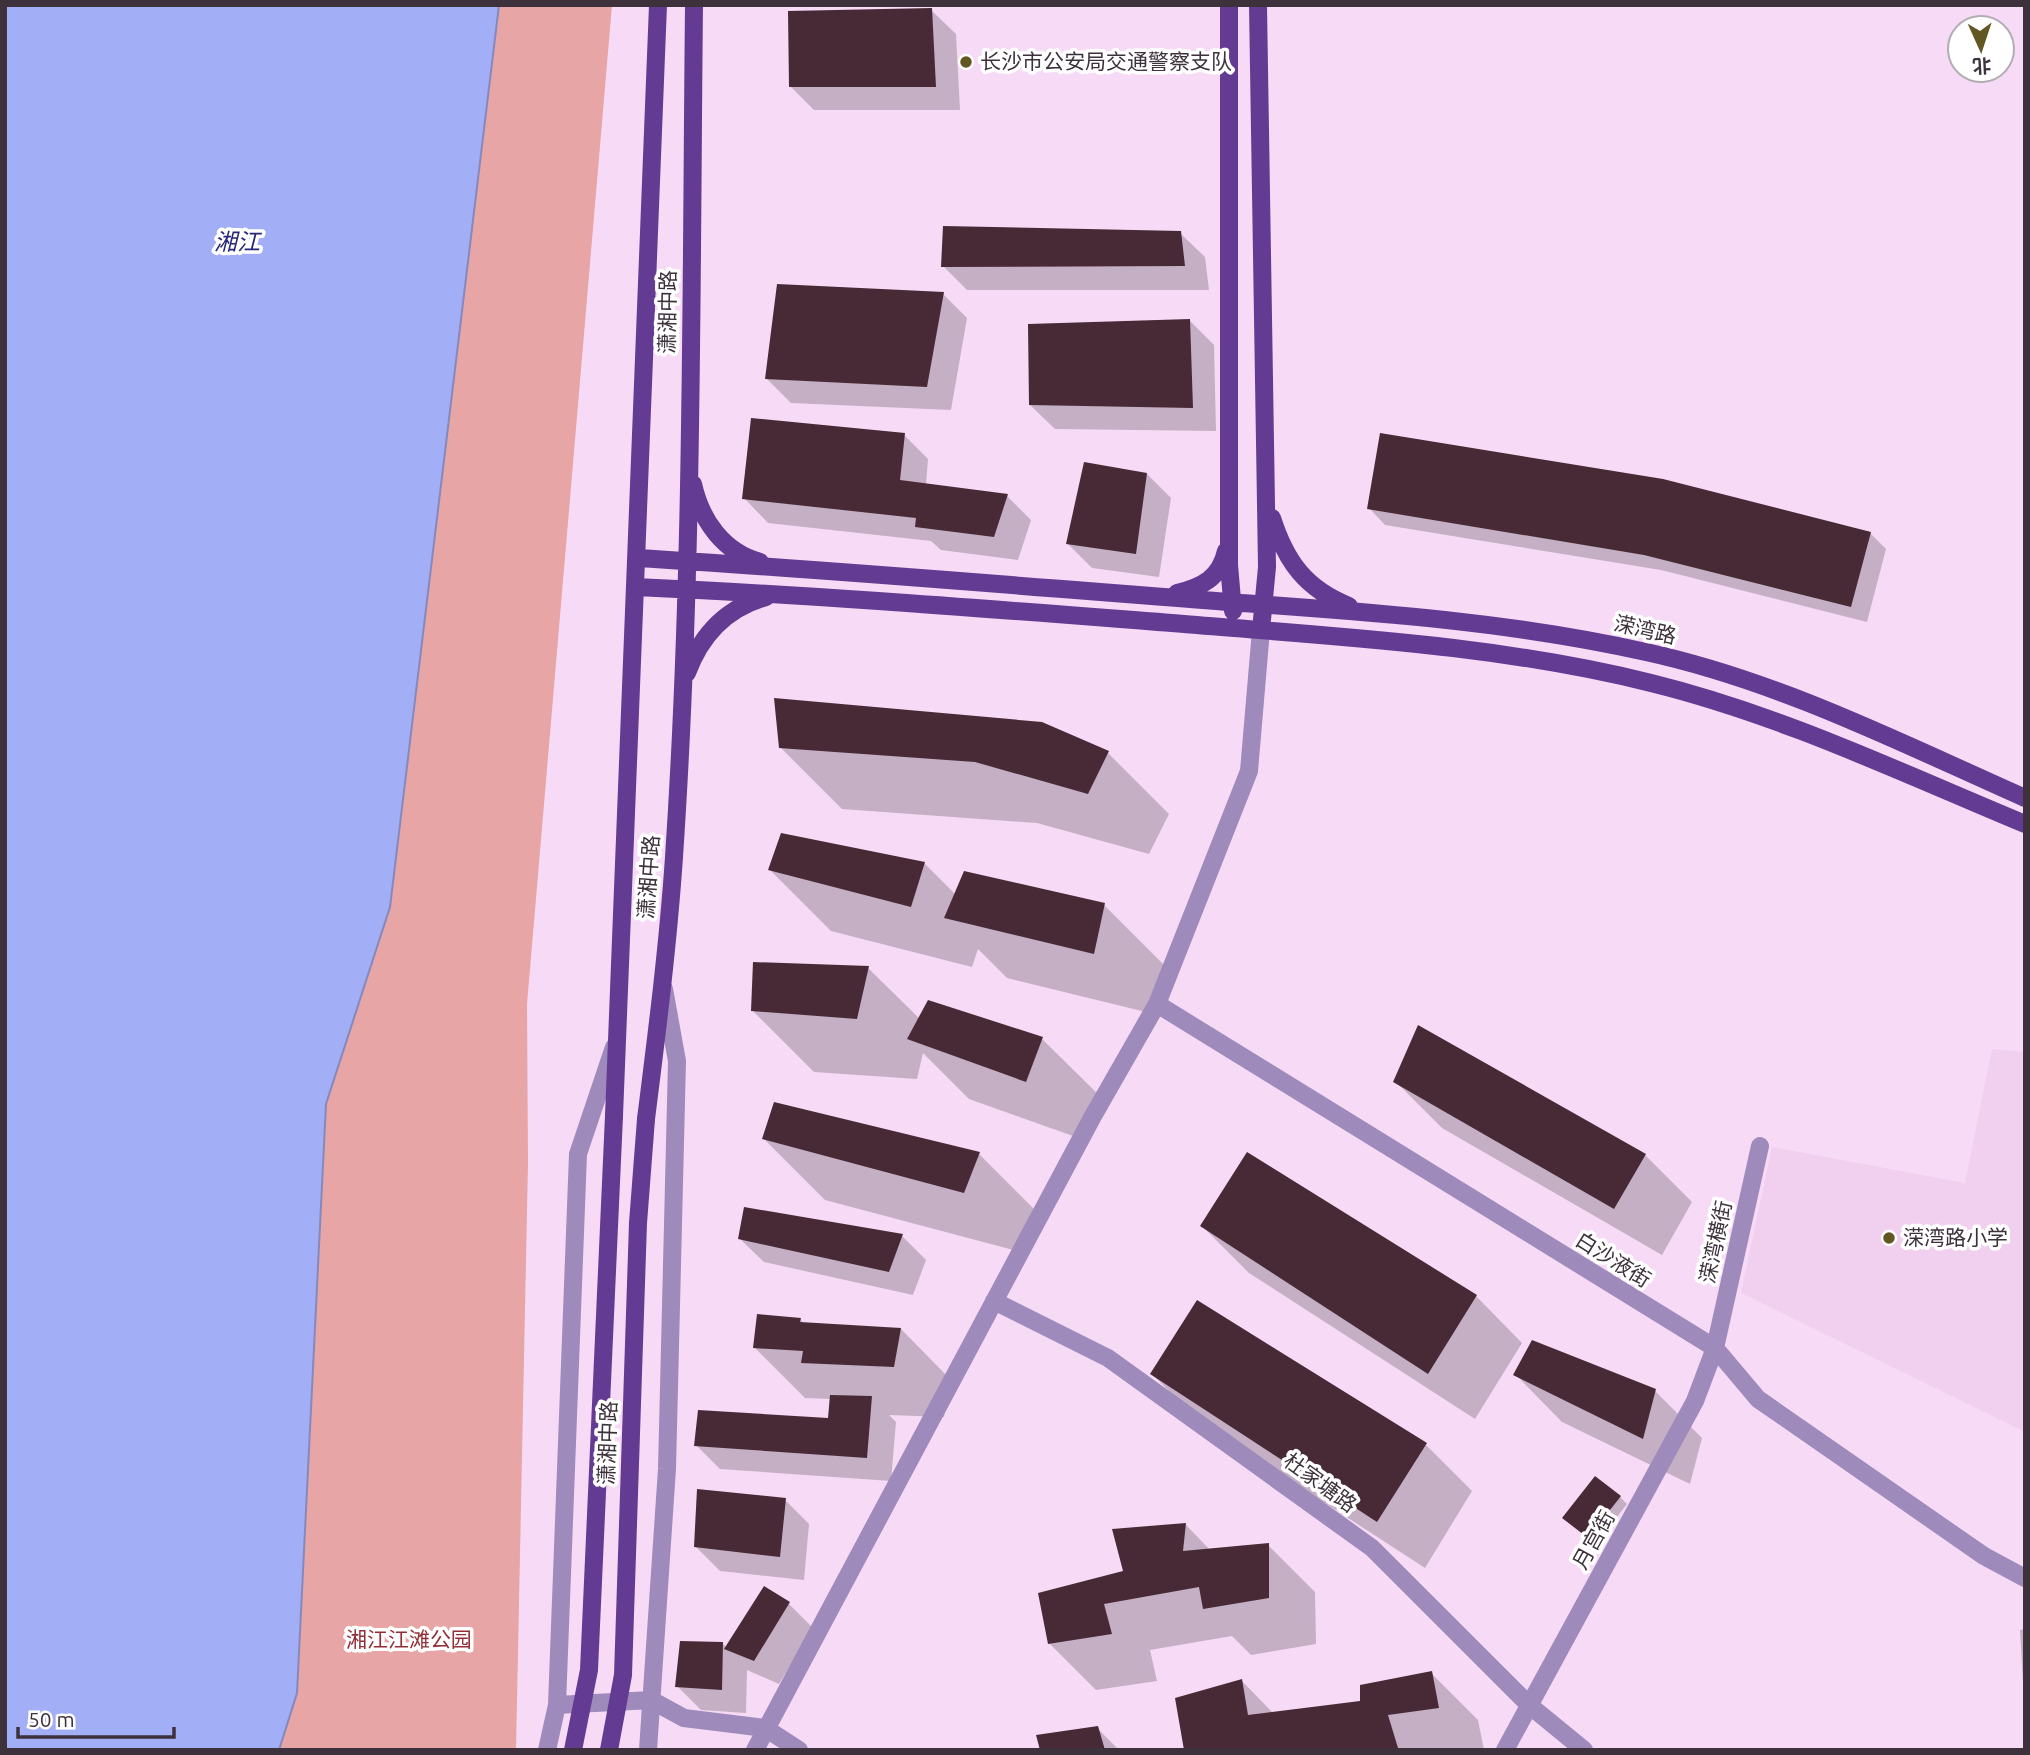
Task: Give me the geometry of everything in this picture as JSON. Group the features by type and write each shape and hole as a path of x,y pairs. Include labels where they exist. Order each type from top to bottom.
{"main road":[{"name":"潇湘中路","path":"573,1750 589,1670 619,1034 657,5"},
{"name":"潇湘中路","path":"609,1750 623,1675 638,1223 646,1119 663,983 674,857 689,463 694,5"},
{"path":"1228,5 1230,527 1234,628"},
{"path":"1258,5 1266,498 1265,604 1261,630"},
{"path":"689,463 697,502 725,544 746,558 790,569"},
{"path":"1266,498 1286,555 1305,580 1338,602 1381,613"},
{"path":"1158,596 1192,589 1212,579 1221,568 1230,527"},
{"path":"637,558 790,569"},
{"name":"溁湾路","path":"790,569 1381,613 1545,632 1648,652 1753,681 1871,728 2025,798"},
{"path":"636,587 784,594 1261,630 1470,650 1651,682 1812,734 2025,824"},
{"path":"681,697 695,651 710,630 729,613 746,603 784,594"}],"street":[{"path":"755,1750 994,1301 1157,1004 1250,771 1261,630"},
{"path":"648,1750 667,1469 677,1061 663,983"},
{"name":"白沙液街","path":"1157,1004 1716,1348 1758,1399 1984,1556 2025,1578"},
{"path":"547,1750 557,1705 578,1154 619,1034"},
{"name":"溁湾横街","path":"1716,1348 1760,1146"},
{"name":"杜家塘路","path":"994,1301 1108,1358 1372,1548 1529,1705 1584,1750"},
{"name":"月宫街","path":"1505,1750 1695,1401 1716,1348"},
{"path":"557,1705 651,1699 684,1718 765,1728 799,1750"}],"shaded area":[{"name":"溁湾路小学","path":"1992,1049 2025,1052 2025,1432 1741,1293 1772,1147 1965,1183"}],"green space":[{"name":"湘江江滩公园","path":"499,5 612,5 527,1004 528,1162 516,1750 279,1750 297,1693 326,1104 390,907"}],"water":[{"name":"湘江","path":"5,5 499,5 390,907 326,1104 297,1693 279,1750 5,1750"}],"building":[{"path":"932,8 936,87 789,87 788,11"},
{"path":"943,226 1181,231 1185,266 941,267"},
{"path":"777,284 944,292 927,387 765,379"},
{"path":"1190,319 1193,408 1029,405 1028,324"},
{"path":"751,418 905,433 900,480 1008,494 994,537 915,527 916,518 742,499"},
{"path":"1380,433 1663,479 1871,532 1851,607 1644,555 1367,509"},
{"path":"1084,462 1147,473 1136,554 1066,544"},
{"path":"774,698 1042,722 1109,751 1088,794 975,762 779,748"},
{"path":"781,833 925,862 911,907 768,870"},
{"path":"964,871 1105,903 1094,954 944,918"},
{"path":"753,962 869,966 857,1019 751,1011"},
{"path":"928,1000 1043,1037 1026,1082 907,1039"},
{"path":"1418,1025 1646,1154 1614,1209 1393,1082"},
{"path":"774,1102 980,1152 964,1193 762,1139"},
{"path":"1247,1152 1477,1295 1428,1374 1200,1226"},
{"path":"744,1207 903,1234 889,1272 738,1239"},
{"path":"1197,1300 1427,1443 1377,1522 1150,1374"},
{"path":"757,1314 801,1318 800,1322 901,1328 894,1367 801,1363 803,1351 753,1348"},
{"path":"1532,1340 1656,1389 1643,1439 1513,1375"},
{"path":"830,1395 872,1396 867,1458 694,1446 698,1410 828,1418"},
{"path":"1595,1476 1621,1496 1588,1538 1562,1518"},
{"path":"697,1489 786,1498 780,1557 694,1547"},
{"path":"1186,1523 1183,1551 1269,1543 1269,1598 1203,1609 1199,1587 1104,1604 1112,1634 1048,1644 1038,1593 1123,1571 1112,1529"},
{"path":"764,1586 790,1602 754,1661 724,1649"},
{"path":"680,1641 723,1642 722,1690 675,1687"},
{"path":"1432,1671 1439,1708 1388,1715 1398,1748 1184,1750 1175,1698 1242,1679 1248,1715 1360,1701 1360,1685"},
{"path":"1098,1726 1105,1750 1040,1750 1036,1735"}],"place":[{"name":"长沙市公安局交通警察支队","path":"966,62"},
{"name":"溁湾路小学","path":"1889,1238"}]}
